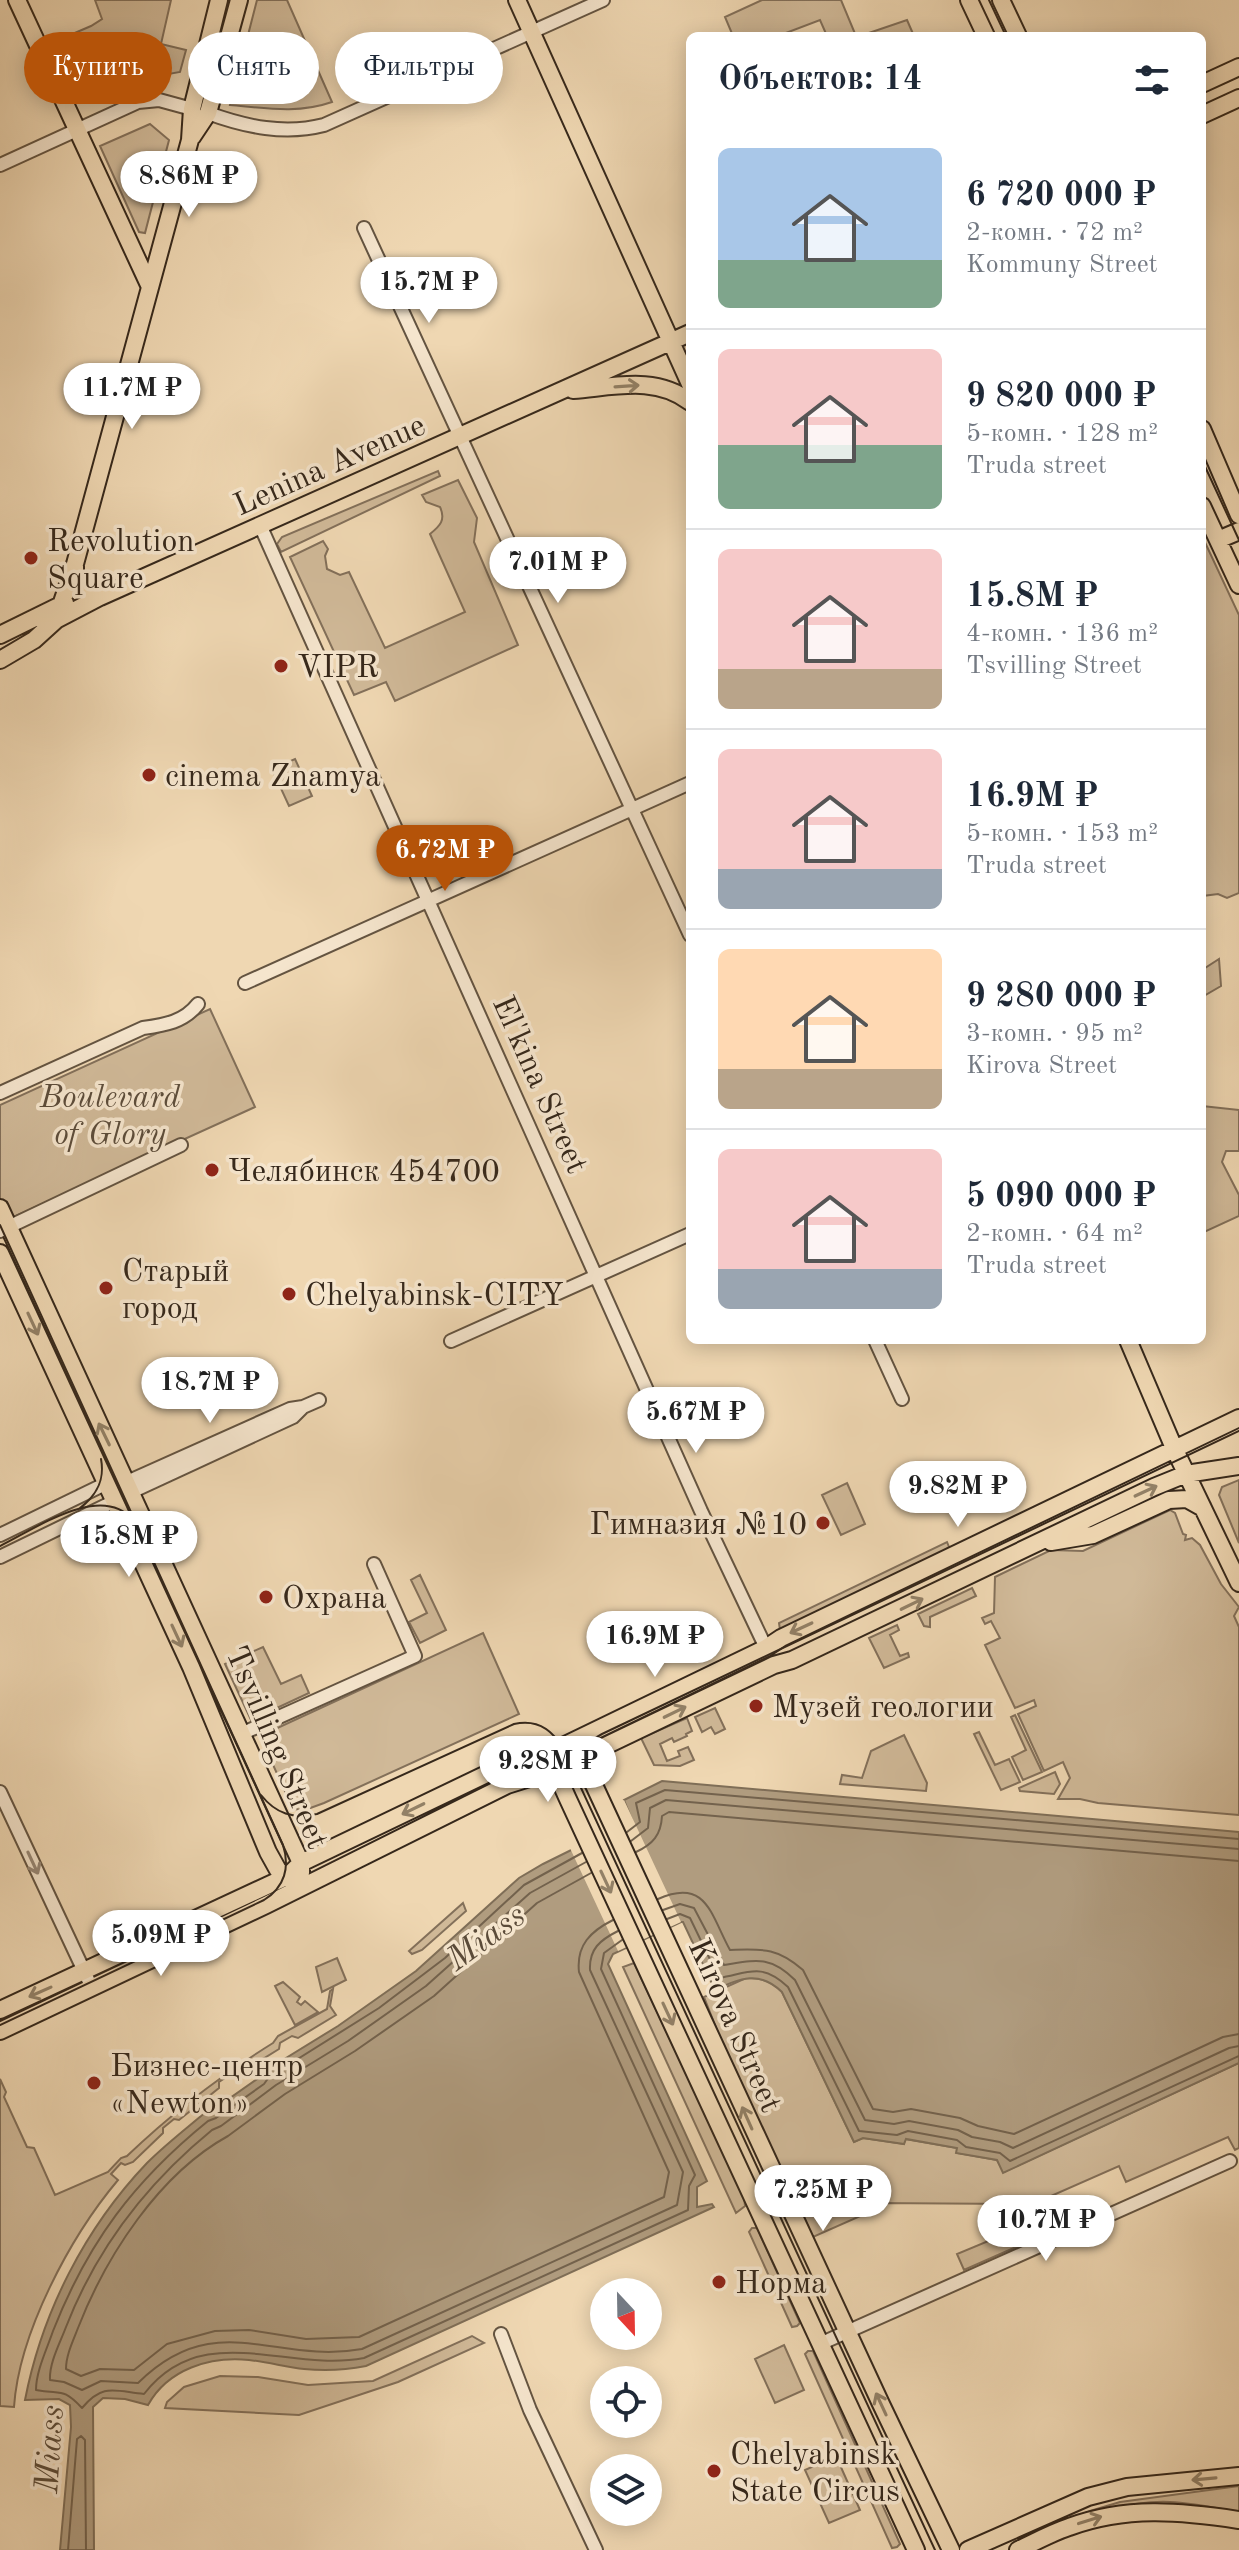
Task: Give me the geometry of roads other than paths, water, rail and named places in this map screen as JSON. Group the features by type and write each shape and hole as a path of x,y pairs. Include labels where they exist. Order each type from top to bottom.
{"main road":[{"path":"17,0 150,287"},
{"path":"200,111 219,0"},
{"path":"59,612 75,564 190,140 239,0"},
{"path":"517,0 686,375"},
{"path":"969,0 984,32"},
{"path":"1001,0 1016,32"},
{"path":"1206,82 1239,67"},
{"path":"1206,113 1239,98"},
{"name":"Lenina Avenue","path":"0,660 34,640 59,612 91,590 560,391 670,337 686,325"},
{"name":"Lenina Avenue","path":"0,635 100,597 670,337 686,334"},
{"path":"560,391 652,384 666,387 686,400"},
{"path":"1206,438 1239,515"},
{"path":"1206,514 1239,585"},
{"path":"1218,540 1239,531"},
{"path":"75,564 75,578 80,588 91,590"},
{"name":"Tsvilling Street","path":"0,1208 4,1229 129,1487 301,1863 302,1887"},
{"name":"Tsvilling Street","path":"0,1253 191,1667 268,1852 278,1870 302,1887"},
{"path":"1130,1344 1174,1448 1239,1583"},
{"path":"0,2010 288,1876 301,1863 497,1769 559,1748 1239,1418"},
{"path":"0,2031 507,1785 555,1770 1186,1474 1239,1466"},
{"path":"1203,1508 1206,1485 1224,1471 1239,1466"},
{"path":"107,1483 129,1487"},
{"path":"115,1501 129,1487"},
{"path":"1038,1543 1093,1535 1169,1500 1187,1499 1203,1508"},
{"name":"El'kina Street","path":"766,1648 774,1665"},
{"name":"Kirova Street","path":"916,2550 555,1770 559,1748 583,1764 605,1809 951,2550"},
{"path":"968,2550 1088,2497 1127,2487 1239,2476"},
{"path":"1018,2550 1068,2527 1103,2516 1139,2511 1177,2511 1239,2520"}],"street":[{"path":"0,165 148,100 159,100 256,127 302,130 324,125 603,0"},
{"path":"364,228 686,926"},
{"name":"El'kina Street","path":"260,525 701,1511 766,1648"},
{"path":"245,983 686,785"},
{"path":"0,1093 143,1028 168,1024 189,1015 198,1004"},
{"path":"4,1229 181,1145"},
{"path":"451,1341 686,1236"},
{"path":"877,1344 902,1399"},
{"path":"129,1487 290,1409 319,1400"},
{"path":"0,1535 107,1483"},
{"path":"0,1557 115,1501"},
{"path":"241,1734 415,1656 374,1564"},
{"path":"0,1792 92,1988"},
{"path":"822,2343 1236,2159"},
{"path":"501,2334 530,2410 596,2550"}],"water":[{"name":"Miass","path":"662,1781 1239,1832 1239,2063 1003,2173 997,2160 956,2153 957,2148 906,2139 904,2144 863,2138 854,2142 782,1992 765,1981 750,1978 715,1990 681,1922 613,1954 608,1964 707,2181 697,2187 697,2207 712,2204 714,2207 366,2366 319,2370 249,2360 220,2360 178,2374 156,2393 148,2405 103,2398 93,2407 94,2550 60,2550 71,2427 70,2405 59,2399 25,2400 43,2335 69,2273 104,2215 125,2188 154,2156 207,2111 210,2112 260,2074 338,2026 416,1971 519,1878 632,1820 624,1800"}],"tram line":[{"path":"989,0 1004,32"},
{"path":"1206,469 1239,540"},
{"path":"0,1225 283,1845 286,1861 281,1883 264,1900 0,2025"},
{"path":"574,1777 582,1751 602,1734 1239,1431"},
{"path":"80,1508 98,1486 102,1474 101,1459"},
{"path":"0,1546 49,1520 86,1507 104,1506 120,1510 133,1520"},
{"path":"261,1795 286,1814 317,1814 514,1724 536,1724 553,1735 562,1747 935,2550"}],"place":[{"name":"Revolution Square","path":"31,558"},
{"name":"VIPR","path":"281,666"},
{"name":"cinema Znamya","path":"149,775"},
{"name":"Челябинск 454700","path":"212,1170"},
{"name":"Старый город","path":"106,1288"},
{"name":"Chelyabinsk-CITY","path":"289,1294"},
{"name":"Гимназия №10","path":"823,1523"},
{"name":"Охрана","path":"266,1597"},
{"name":"Музей геологии","path":"756,1706"},
{"name":"Бизнес-центр «Newton»","path":"94,2083"},
{"name":"Норма","path":"719,2282"},
{"name":"Chelyabinsk State Circus","path":"714,2471"}],"park label":[{"name":"Boulevard of Glory","path":"110,1114"}]}
